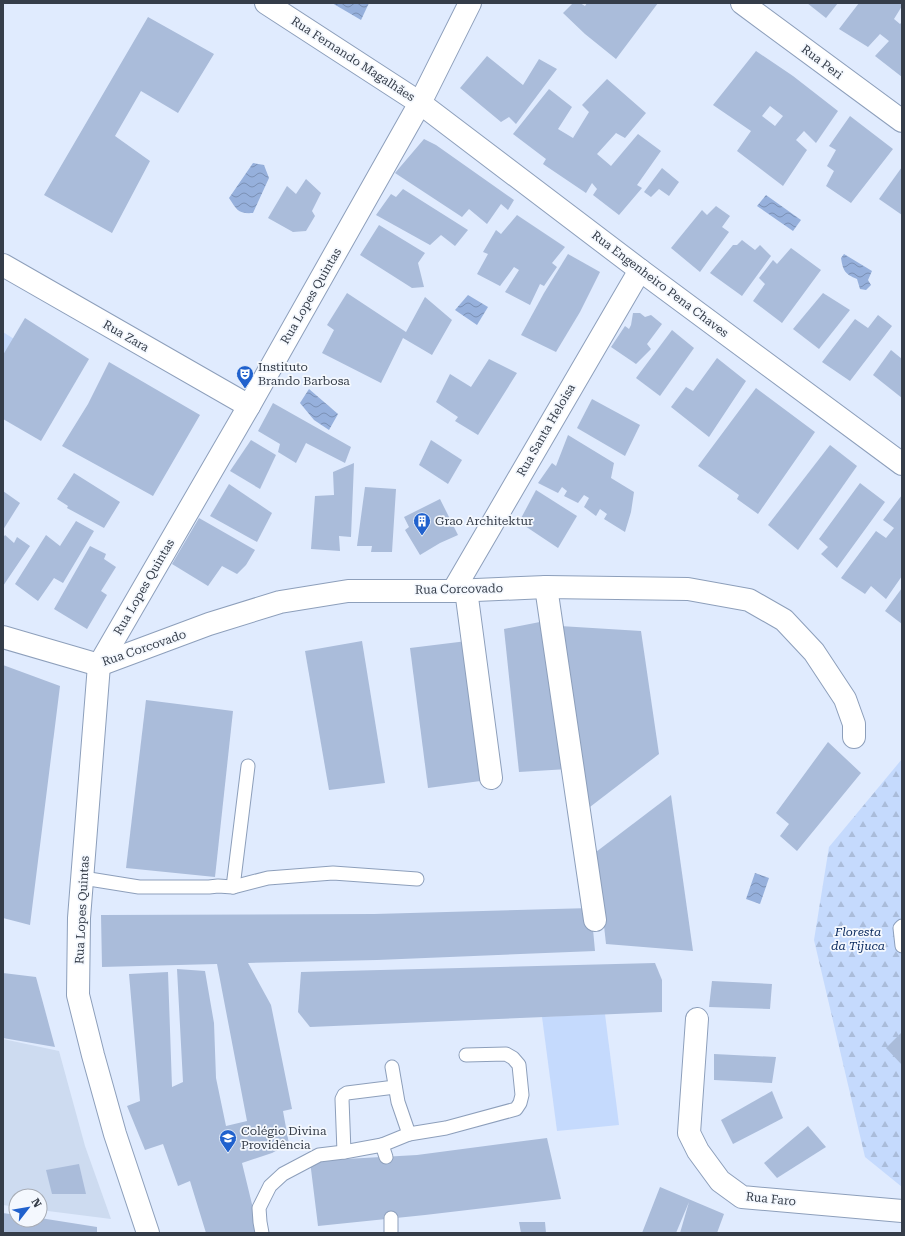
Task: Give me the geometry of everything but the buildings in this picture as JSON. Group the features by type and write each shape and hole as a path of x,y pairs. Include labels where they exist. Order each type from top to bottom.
{"street":[{"name":"Rua Fernando Magalhães","path":"266,3 420,103"},
{"name":"Rua Lopes Quintas","path":"148,1233 115,1134 78,995 79,918 99,665 249,406 420,103 470,3"},
{"name":"Rua Peri","path":"742,3 902,121"},
{"name":"Rua Engenheiro Pena Chaves","path":"420,103 640,270 902,464"},
{"name":"Rua Zara","path":"3,265 249,406"},
{"name":"Rua Santa Heloisa","path":"460,590 640,270"},
{"name":"Rua Corcovado","path":"3,637 99,665 209,624 280,602 348,591 460,590 546,587 688,589 749,600 784,620 814,652 845,699 854,724 854,738"},
{"path":"546,587 595,920"},
{"path":"460,590 491,778"},
{"name":"Rua Faro","path":"697,1019 689,1133 698,1151 720,1181 742,1197 902,1211"}],"lane":[{"path":"234,887 248,766"},
{"path":"83,878 139,887 234,887 268,878 333,873 417,879"},
{"path":"902,926 900,928 900,940 902,946"},
{"path":"262,1233 259,1208 270,1186 283,1174 319,1155 344,1152 384,1151 409,1134 446,1128 516,1109 520,1103 522,1095 519,1065 513,1058 506,1054 466,1055"},
{"path":"392,1067 398,1102 409,1134"},
{"path":"344,1152 342,1099 344,1095 347,1093 395,1087"},
{"path":"391,1218 391,1233"}],"shaded area":[{"path":"3,1039 59,1051 85,1146 111,1219 48,1211 48,1188 8,1188 8,1206 3,1205"}],"green space":[{"path":"3,332 14,339 3,359"},
{"name":"Floresta da Tijuca","path":"902,759 902,1187 865,1157 814,940 829,847"},
{"path":"605,1014 619,1125 557,1131 542,1017"}],"water":[{"path":"332,3 369,3 361,20"},
{"path":"253,163 264,165 269,178 253,213 244,213 236,208 229,198"},
{"path":"766,195 801,220 793,231 757,206"},
{"path":"844,254 872,271 868,280 871,285 866,290 860,289 857,279 845,272 841,258"},
{"path":"468,295 488,307 477,325 455,310"},
{"path":"309,389 338,414 329,430 314,420 300,403"},
{"path":"755,873 769,878 760,904 746,899"}],"place":[{"name":"Instituto Brando Barbosa","path":"245,389"},
{"name":"Grao Architektur","path":"422,536"},
{"name":"Colégio Divina Providência","path":"228,1153"}]}
